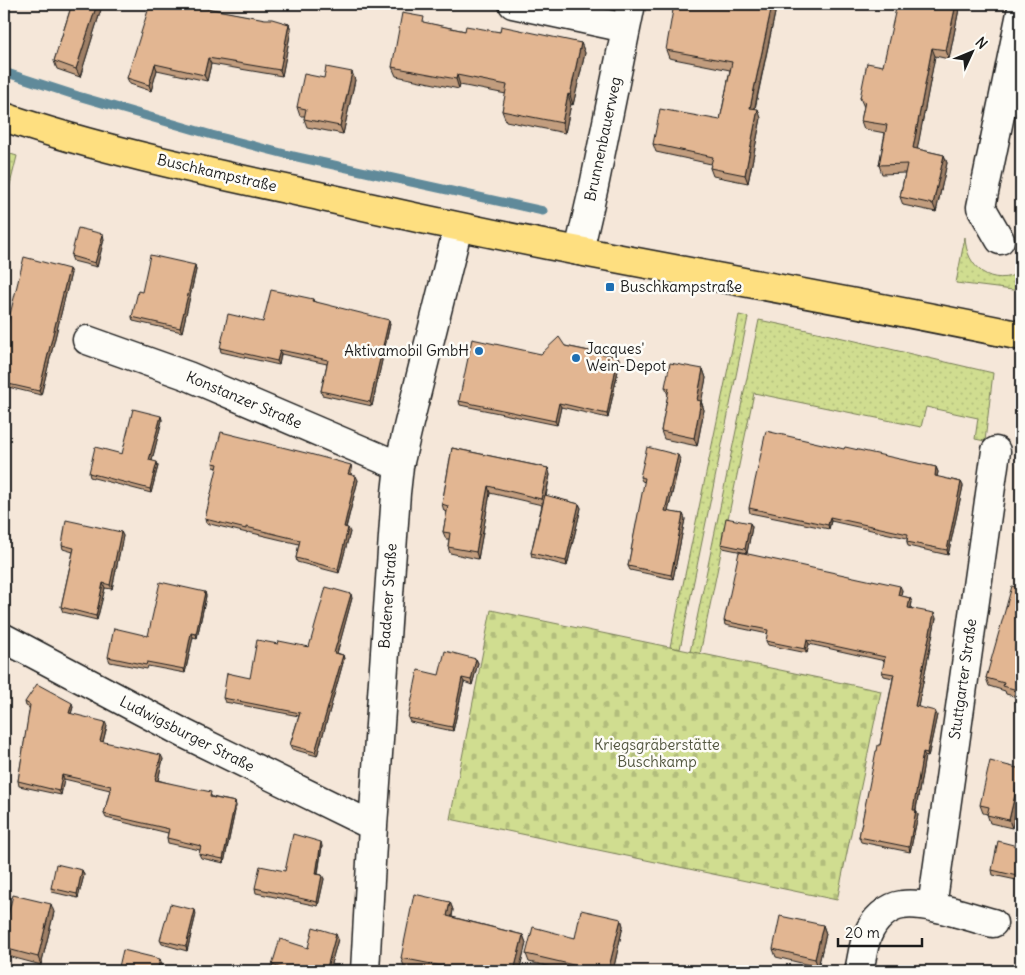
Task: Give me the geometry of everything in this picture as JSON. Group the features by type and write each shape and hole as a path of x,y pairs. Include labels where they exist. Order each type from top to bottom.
{"main road":[{"name":"Buschkampstraße","path":"4,117 112,149 458,227 859,303 1021,336"}],"street":[{"name":"Brunnenbauerweg","path":"512,4 629,16 579,251"},
{"path":"1000,240 981,207 1021,13"},
{"name":"Badener Straße","path":"366,971 373,826 394,513 399,466 458,227"},
{"name":"Konstanzer Straße","path":"87,340 188,376 399,466"},
{"name":"Stuttgarter Straße","path":"932,907 996,451"},
{"name":"Ludwigsburger Straße","path":"4,638 187,735 373,826"},
{"path":"859,971 869,932 883,914 893,907 903,904 914,904 993,923"}],"green space":[{"path":"4,152 17,156 4,209"},
{"path":"965,237 970,258 982,272 1000,278 1021,272 1021,291 956,283"},
{"path":"739,315 748,317 680,649 670,647"},
{"path":"759,320 993,373 985,441 975,439 978,418 926,407 921,427 754,393 700,654 690,652"},
{"name":"Kriegsgräberstätte Buschkamp","path":"491,610 881,691 837,900 450,819"}],"building":[{"path":"72,4 97,4 76,69 54,61"},
{"path":"150,4 191,4 289,24 280,70 208,58 204,75 155,64 149,85 127,78"},
{"path":"674,4 772,5 750,108 758,109 745,175 710,168 713,157 653,144 660,109 720,120 732,62 666,50"},
{"path":"897,4 956,4 946,50 932,48 913,148 944,155 933,204 900,197 907,164 879,165 887,125 861,121 865,101 860,98 867,63 883,66"},
{"path":"402,13 424,17 423,22 465,31 466,26 500,32 501,26 581,43 562,123 502,111 507,85 457,75 456,79 392,67"},
{"path":"326,67 352,72 340,126 304,119 306,109 297,107 304,74 324,78"},
{"path":"78,228 103,234 95,263 71,256"},
{"path":"150,255 195,265 180,328 132,317 138,291 142,292"},
{"path":"24,257 69,269 39,391 4,383 4,339"},
{"path":"271,290 313,299 312,301 389,320 370,402 321,391 328,360 280,350 277,361 220,348 228,314 263,322"},
{"path":"559,337 565,346 618,357 607,414 559,403 555,421 459,401 472,339 541,354"},
{"path":"670,363 703,369 697,400 701,401 694,438 661,431 669,388 665,387"},
{"path":"133,409 161,416 149,460 157,462 150,489 89,473 95,447 122,454"},
{"path":"766,431 936,467 935,476 961,482 947,550 907,542 908,534 830,517 828,525 749,508"},
{"path":"221,432 351,465 348,474 356,476 344,527 348,528 338,569 296,558 300,540 205,519 218,464 213,463"},
{"path":"647,447 678,455 665,511 683,514 671,575 628,566 645,478 640,477"},
{"path":"452,448 548,468 541,499 488,486 476,552 448,547 450,533 443,532 448,506 442,504"},
{"path":"545,495 579,504 566,561 531,553"},
{"path":"726,518 750,523 745,549 721,544"},
{"path":"66,520 121,532 110,585 103,583 96,616 61,607 74,548 62,545"},
{"path":"739,552 900,586 898,595 910,598 908,608 934,613 915,706 935,711 927,753 923,752 913,810 916,810 909,847 859,837 894,674 882,672 885,657 807,640 805,649 766,641 768,630 724,621"},
{"path":"160,582 205,592 196,634 191,633 184,669 147,662 146,665 108,657 114,628 148,636"},
{"path":"1012,586 1021,588 1021,691 1003,686 1004,683 986,678"},
{"path":"326,587 351,594 334,653 343,655 315,752 290,745 300,713 223,698 227,673 250,678 257,640 278,644 279,641 309,647"},
{"path":"445,651 476,659 471,680 462,678 452,727 408,718 418,670 439,675"},
{"path":"37,684 72,703 69,713 105,722 100,741 161,755 155,780 211,792 210,797 235,802 223,859 199,854 201,846 167,838 169,829 104,814 111,786 62,775 59,791 18,781 30,705 25,702"},
{"path":"990,761 1021,769 1009,820 987,815 989,807 980,805"},
{"path":"293,834 321,842 316,874 322,875 317,902 255,888 260,866 285,871"},
{"path":"998,841 1021,847 1021,877 992,870"},
{"path":"56,864 82,870 77,894 51,888"},
{"path":"414,894 450,902 447,916 523,935 514,971 467,971 401,958"},
{"path":"13,895 51,904 38,957 4,948 4,931"},
{"path":"170,904 195,910 186,946 160,940"},
{"path":"581,910 621,919 608,971 599,971 526,954 533,927 575,938"},
{"path":"780,916 823,925 815,959 773,949"},
{"path":"313,927 336,934 326,971 290,971 272,965 280,939 308,948"},
{"path":"123,950 160,959 157,971 118,971"}],"waterway":[{"path":"4,72 78,96 212,135 293,156 543,211"}],"place":[{"name":"Buschkampstraße","path":"610,287"},
{"name":"Aktivamobil GmbH","path":"479,351"},
{"name":"Jacques' Wein-Depot","path":"576,358"}]}
